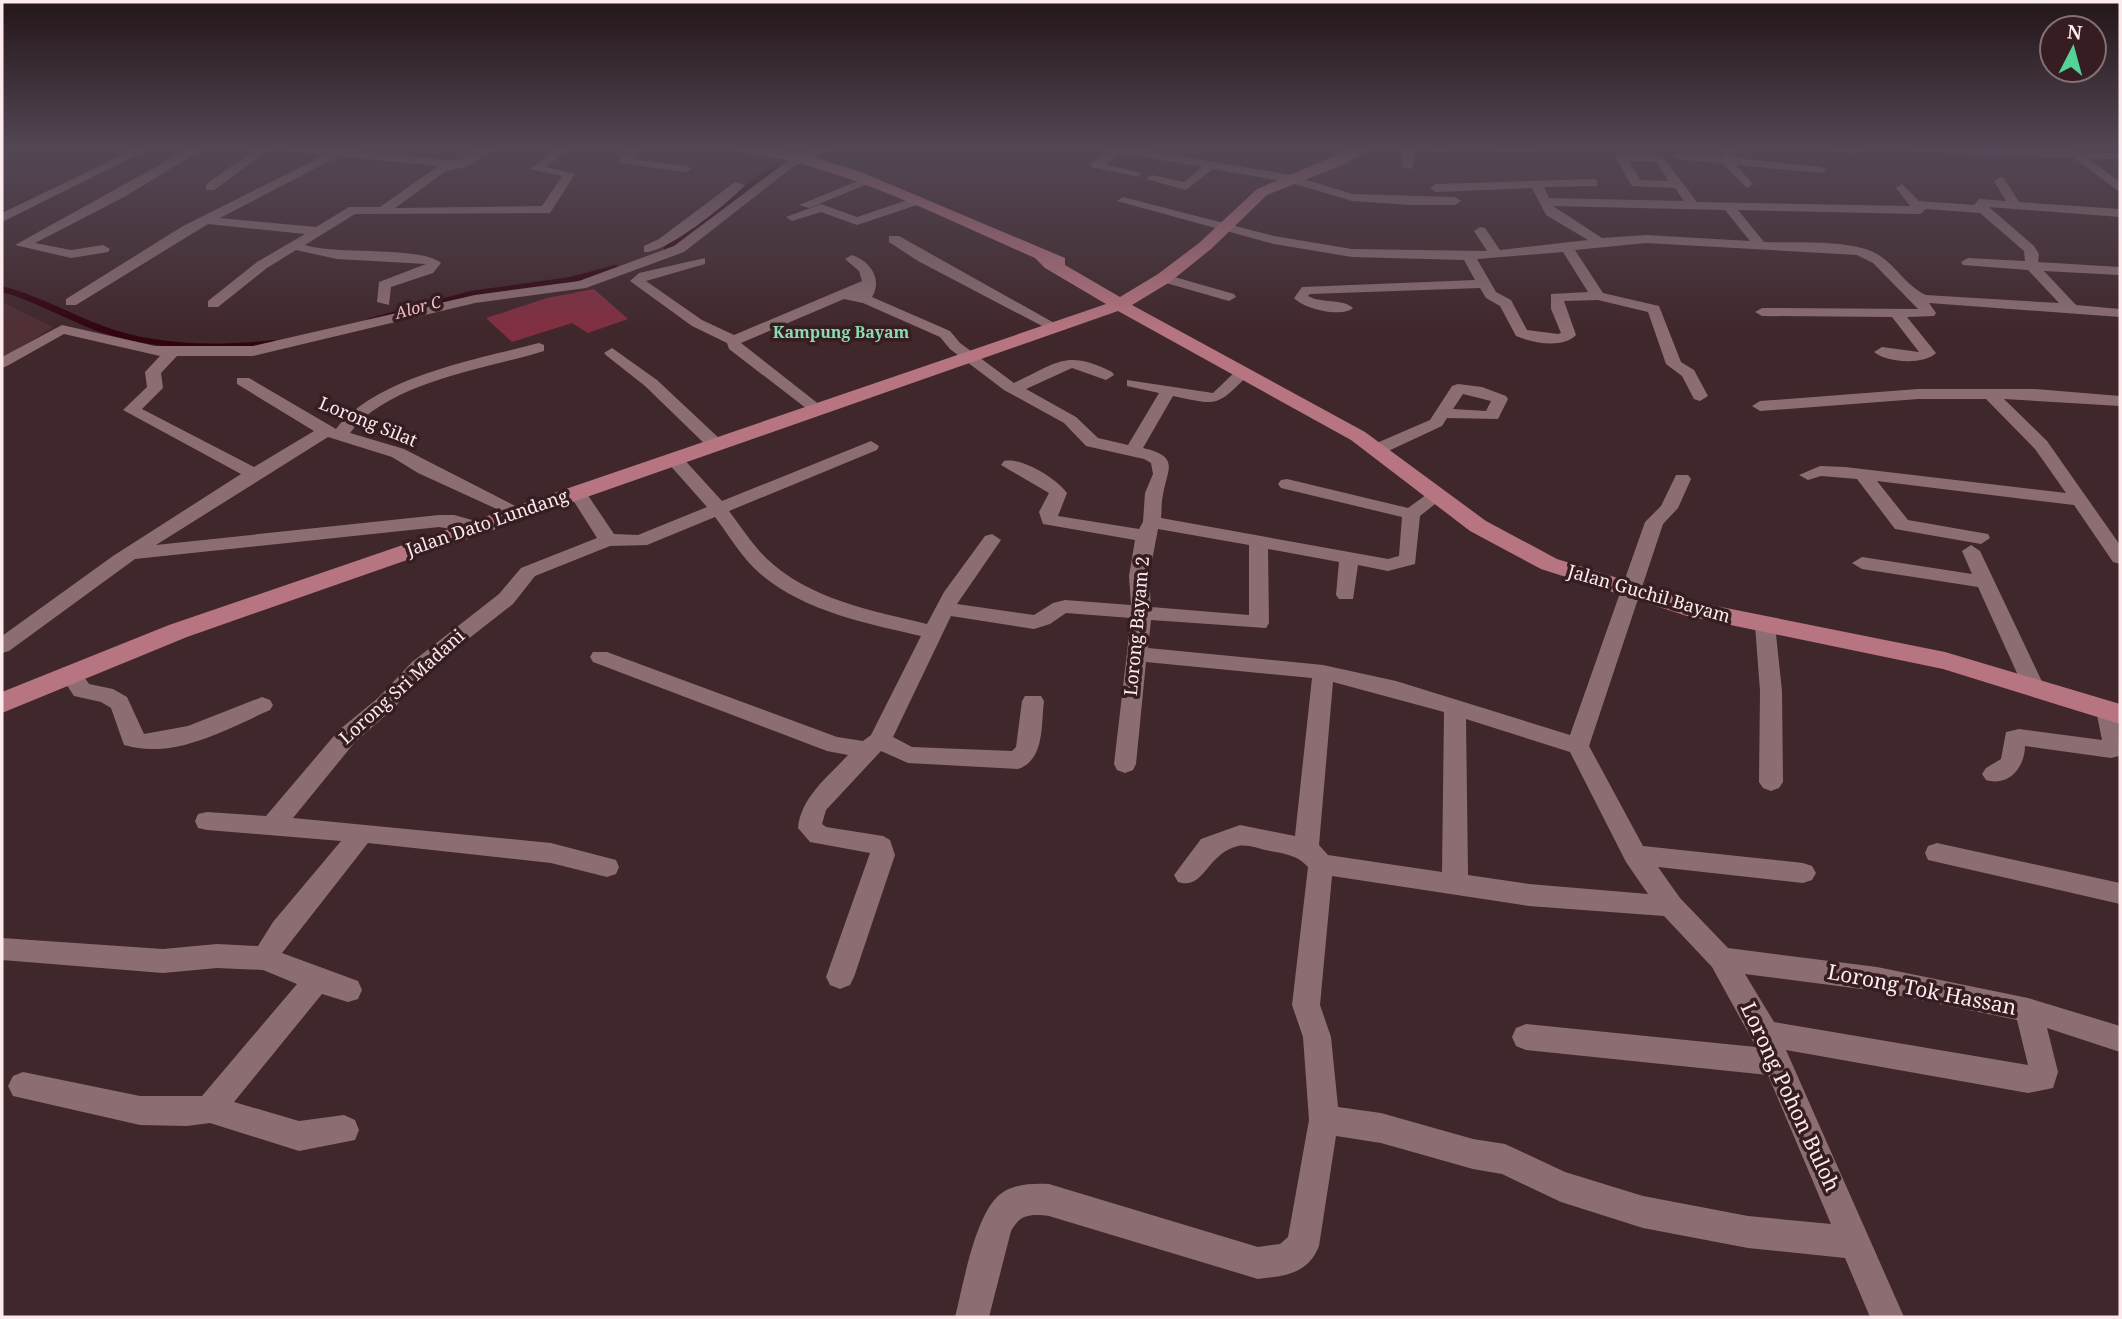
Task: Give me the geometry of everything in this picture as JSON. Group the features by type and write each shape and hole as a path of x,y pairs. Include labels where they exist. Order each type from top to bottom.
{"main road":[{"path":"940,210 1087,279 1119,288 1153,282"},
{"path":"1085,315 1117,313 1129,305 1140,303 1153,282 1205,246 1242,210"},
{"path":"1087,279 1129,305"},
{"path":"1085,315 1097,300 1097,295 1087,279"},
{"name":"Jalan Dato Lundang","path":"973,355 984,348 1049,324 1129,305"},
{"name":"Jalan Guchil Bayam","path":"1129,305 1378,449 1436,496 1518,550 1630,592 1765,625 1945,661 2114,712"},
{"name":"Jalan Dato Lundang","path":"2,703 178,631 1085,315"}],"street":[{"path":"2,218 19,210"},
{"path":"90,210 22,245 71,254 103,249"},
{"path":"71,302 226,210"},
{"path":"213,304 237,283 347,211 536,212 542,210"},
{"path":"494,282 577,272 659,246 711,210"},
{"path":"2,363 51,334 67,329 139,349 172,352 272,349 467,300 590,282 679,249 730,210"},
{"path":"792,217 816,210"},
{"path":"825,210 858,221 891,210"},
{"path":"1156,210 1274,240 1329,251 1468,256 1568,249 1600,242 1646,239 1843,249 1873,254 1928,313 1762,312"},
{"path":"1550,210 1556,217 1600,242"},
{"path":"1732,210 1761,246"},
{"path":"1870,210 1919,210"},
{"path":"1985,210 2029,249 2031,265 2073,310"},
{"path":"2088,210 2120,212"},
{"path":"206,220 316,231"},
{"path":"1480,231 1496,254"},
{"path":"894,239 923,258 1049,324"},
{"path":"294,245 302,249 342,254 424,258 434,263 428,270 384,285 384,302"},
{"path":"1568,249 1598,296"},
{"path":"1468,256 1491,295 1506,303 1521,333 1531,337 1560,338 1569,335 1556,298 1598,296 1654,309 1674,363 1689,373 1700,397"},
{"path":"852,260 866,268 869,284 867,300"},
{"path":"700,261 644,275 637,281 697,323 734,341 869,284"},
{"path":"1968,262 2120,271"},
{"path":"1153,282 1229,297"},
{"path":"1346,308 1310,303 1301,298 1302,293 1328,289 1484,284"},
{"name":"Lorong Bayam 2","path":"840,294 867,300 945,334 1014,389 1070,419 1081,434 1092,442 1133,451 1159,461 1162,474 1154,493 1139,576 1141,615 1125,764"},
{"path":"1915,296 2120,313"},
{"path":"1882,352 1927,356 1928,352 1897,314"},
{"path":"734,341 734,346 751,362 817,409"},
{"path":"2,646 128,554 253,473 333,433 355,415 399,392 538,348"},
{"path":"172,352 153,372 155,387 131,410 253,473"},
{"path":"612,353 651,383 716,445"},
{"path":"1014,389 1070,363 1084,364 1106,375"},
{"path":"1133,383 1207,398 1218,397 1234,368"},
{"name":"Lorong Silat","path":"243,381 333,433 398,453 424,469 519,512"},
{"path":"1133,451 1168,391"},
{"path":"1760,406 1918,394 1990,394 2120,401"},
{"path":"1990,394 2041,445 2120,558"},
{"path":"1378,449 1436,423 1443,413"},
{"path":"577,492 608,540 640,541 872,446"},
{"path":"674,459 719,509 734,534 768,570 791,584 870,618 934,632"},
{"path":"1010,465 1053,486 1058,493 1048,512 1049,520 1149,528 1258,542 1388,565 1408,560 1411,514"},
{"path":"1808,475 1821,471 2079,500"},
{"path":"1863,475 1902,525 1976,545 1985,582 2034,688"},
{"path":"1137,654 1323,672 1396,689 1578,746 1654,522 1667,512 1682,479"},
{"path":"1287,484 1411,514 1436,496"},
{"path":"128,554 439,521 454,521 476,527"},
{"name":"Lorong Sri Madani","path":"274,825 347,736 386,704 419,667 506,598 528,572 608,540"},
{"path":"840,977 883,855 881,847 874,843 819,835 810,828 811,816 816,805 873,745 945,609 992,540"},
{"path":"945,609 1038,622 1061,606 1141,615 1259,623 1258,542"},
{"path":"1346,595 1349,558"},
{"path":"1862,563 1985,582"},
{"path":"1765,625 1771,691 1771,782"},
{"path":"600,657 835,745 873,745 908,755 1018,760 1027,750 1033,701"},
{"path":"972,1317 996,1230 1007,1208 1025,1199 1049,1200 1258,1263 1287,1260 1303,1246 1324,1120 1317,1037 1306,1005 1323,672"},
{"path":"70,673 82,691 105,693 118,699 128,714 132,739 143,745 161,743 262,705"},
{"path":"1455,708 1455,883"},
{"path":"1994,774 2010,768 2015,762 2014,738 2110,750 2114,746 2114,712"},
{"name":"Lorong Pohon Buloh","path":"1578,746 1634,855 1671,906 1721,960 1766,1034 1857,1243 1886,1317"},
{"path":"207,821 362,833 551,853 607,867"},
{"path":"265,958 282,930 362,833"},
{"path":"1187,875 1210,846 1240,835 1314,856 1455,883 1529,895 1671,906"},
{"path":"1937,853 2006,867 2041,879 2120,894"},
{"path":"1634,855 1803,873"},
{"path":"2,949 163,961 217,956 265,958 348,990"},
{"name":"Lorong Tok Hassan","path":"1721,960 1877,979 2028,1010 2120,1039"},
{"path":"211,1109 317,980"},
{"path":"1766,1034 2028,1079 2043,1078 2044,1072 2028,1010"},
{"path":"1526,1037 1776,1062"},
{"path":"23,1086 142,1110 177,1112 211,1109 299,1136 344,1130"},
{"path":"1324,1120 1381,1128 1473,1154 1505,1159 1572,1190 1643,1212 1748,1232 1857,1243"}],"shaded area":[{"path":"594,289 628,319 588,333 572,323 512,342 486,318 547,298"},
{"path":"2,302 53,327 2,359"}],"waterway":[{"name":"Alor C","path":"667,249 719,210"},
{"name":"Alor C","path":"372,319 470,294 571,280 615,268"},
{"name":"Alor C","path":"2,289 28,297 102,329 144,340 209,346 274,343"}],"district":[{"name":"Kampung Bayam","path":"841,332"}]}
